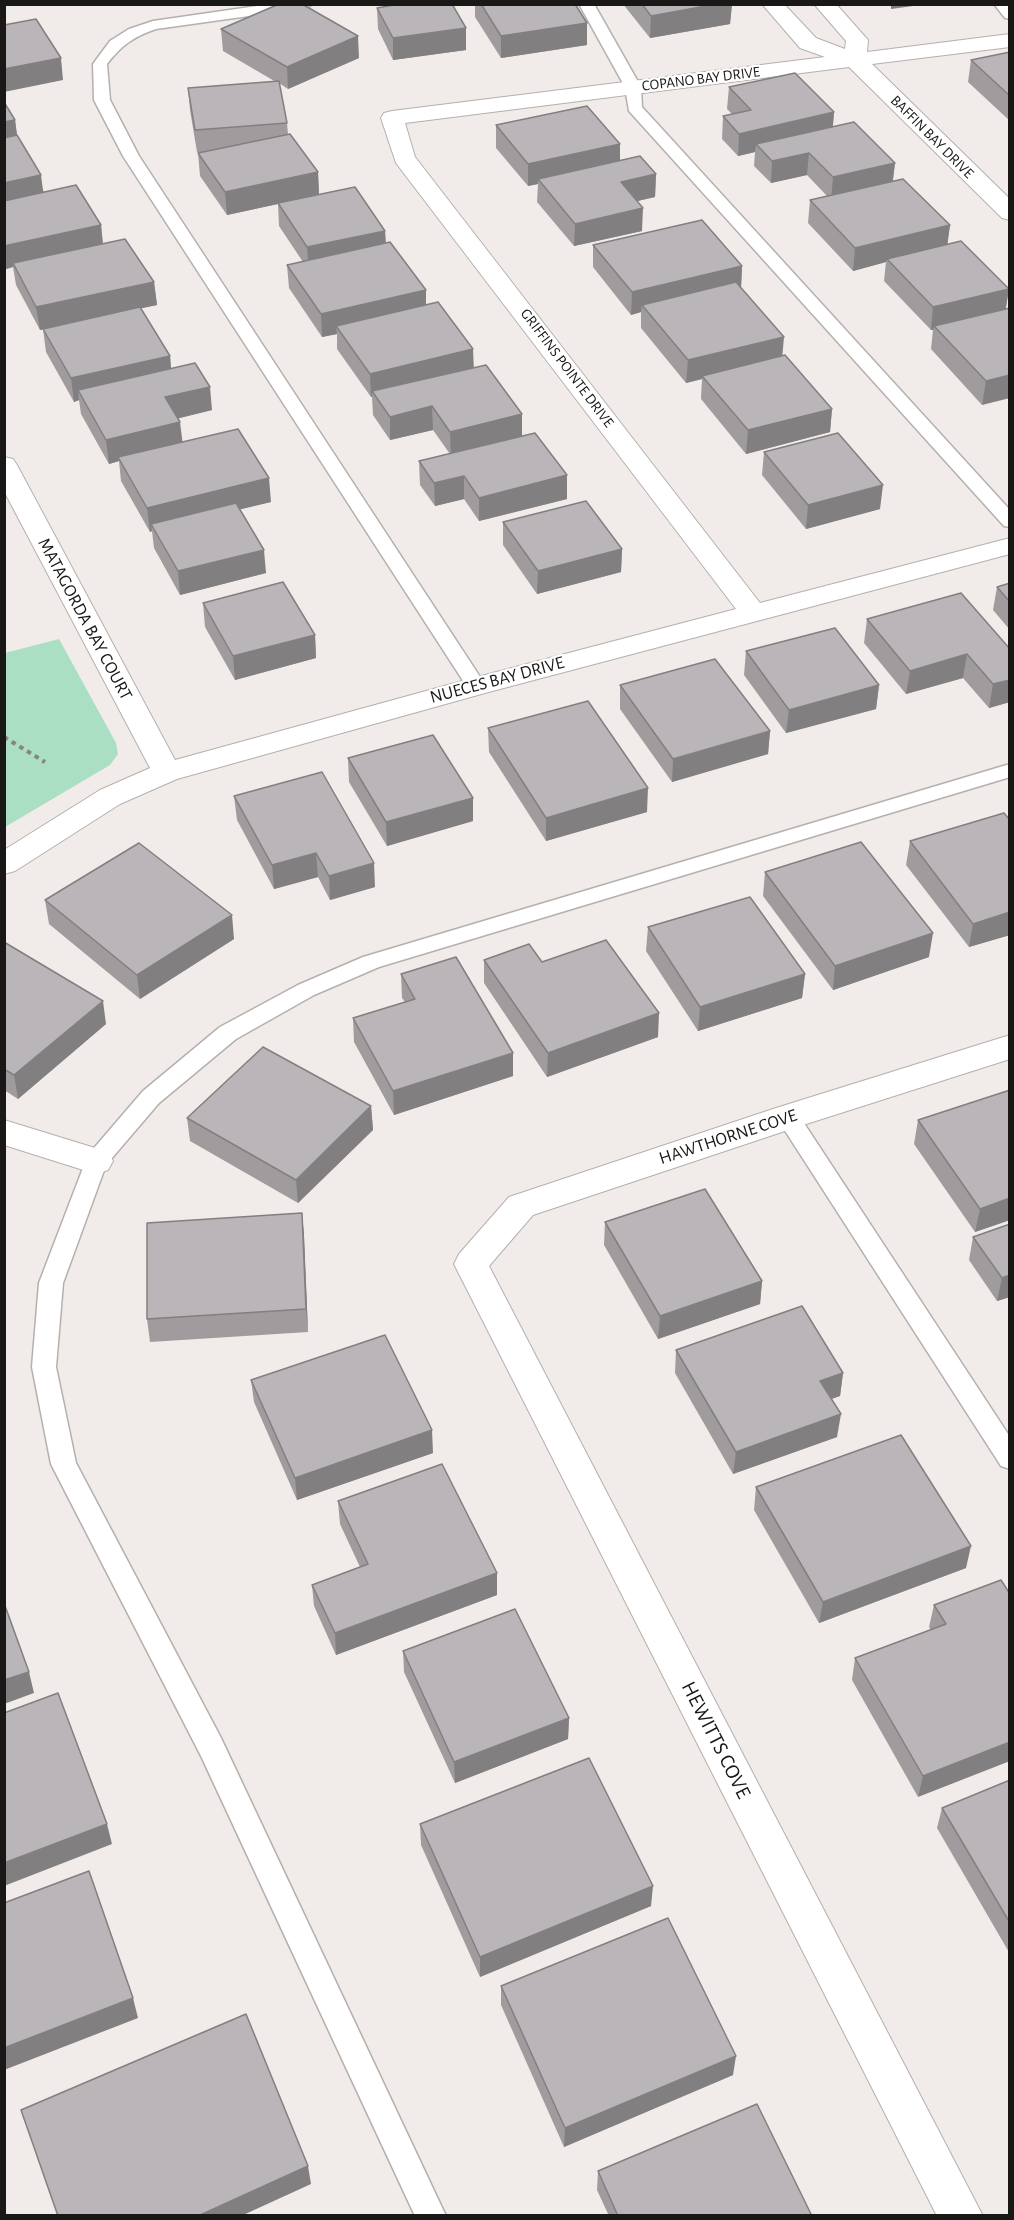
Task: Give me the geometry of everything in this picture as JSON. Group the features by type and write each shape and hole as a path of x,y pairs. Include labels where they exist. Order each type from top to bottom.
{"street":[{"name":"BAFFIN BAY DRIVE","path":"772,4 808,43 855,60 1010,213"},
{"path":"824,4 857,40 855,60"},
{"name":"COPANO BAY DRIVE","path":"392,118 1010,40"},
{"name":"GRIFFINS POINTE DRIVE","path":"392,118 404,158 753,612"},
{"name":"MATAGORDA BAY COURT","path":"4,465 167,772"},
{"name":"NUECES BAY DRIVE","path":"4,864 110,797 167,772 476,686 1010,546"},
{"name":"HAWTHORNE COVE","path":"471,1264 521,1206 788,1117 1010,1047"},
{"path":"4,1132 96,1161"},
{"name":"HEWITTS COVE","path":"471,1264 961,2216"}],"lane":[{"path":"306,4 179,20 153,25 134,32 116,44 100,64 102,100 132,156 476,686"},
{"path":"586,4 633,87 634,108 1010,522"},
{"path":"1001,4 1010,15"},
{"path":"431,2216 212,1747 64,1464 44,1367 51,1283 96,1161 151,1096 228,1033 306,990 360,967 1010,770"},
{"path":"788,1117 1010,1459"}],"path":[{"path":"4,737 45,762"}],"green space":[{"path":"59,639 116,743 118,754 110,765 5,827 5,653"}],"building":[{"path":"279,4 302,4 358,36 287,67 221,29"},
{"path":"399,4 452,4 466,28 393,38 377,8"},
{"path":"481,4 575,4 587,23 501,36"},
{"path":"642,4 717,4 651,16"},
{"path":"36,19 61,58 4,69 4,25"},
{"path":"1010,52 1010,96 971,60"},
{"path":"795,73 834,112 739,134 723,116 751,110 729,87"},
{"path":"279,81 287,123 195,130 188,88"},
{"path":"4,102 15,120 4,122"},
{"path":"587,106 620,144 528,164 496,125"},
{"path":"854,122 895,163 833,177 809,153 772,161 756,144"},
{"path":"290,134 318,172 225,192 198,153"},
{"path":"17,135 41,175 4,183 4,138"},
{"path":"640,156 656,174 621,182 643,208 575,224 538,179"},
{"path":"903,179 950,225 855,248 810,200"},
{"path":"76,185 101,225 4,246 4,201"},
{"path":"355,187 385,231 307,247 278,203"},
{"path":"702,220 742,266 632,292 593,245"},
{"path":"125,239 154,282 36,307 13,263"},
{"path":"961,241 1009,289 933,307 887,259"},
{"path":"390,242 426,290 321,314 287,265"},
{"path":"736,282 784,337 688,360 642,305"},
{"path":"438,302 473,349 370,374 336,326"},
{"path":"140,307 170,356 71,378 43,329"},
{"path":"1010,308 1010,375 986,381 934,326"},
{"path":"785,355 832,409 748,430 702,376"},
{"path":"195,363 210,387 165,397 180,422 106,440 78,390"},
{"path":"486,365 522,414 450,432 432,406 390,417 372,391"},
{"path":"238,429 269,478 147,508 118,457"},
{"path":"535,433 567,475 479,498 464,476 434,483 419,461"},
{"path":"838,433 883,485 808,505 764,452"},
{"path":"586,501 622,549 538,571 503,522"},
{"path":"236,503 264,550 178,571 151,524"},
{"path":"283,582 315,635 233,656 203,603"},
{"path":"1010,583 1010,602 997,587"},
{"path":"961,593 1010,649 1010,680 993,684 967,654 910,671 867,619"},
{"path":"835,628 879,685 789,710 746,651"},
{"path":"715,659 770,731 673,759 620,685"},
{"path":"588,701 648,788 546,818 488,728"},
{"path":"433,735 473,798 386,822 348,758"},
{"path":"322,772 374,863 329,876 316,853 272,865 234,796"},
{"path":"1004,813 1010,820 1010,912 973,924 910,841"},
{"path":"861,842 933,933 835,966 765,872"},
{"path":"139,843 232,915 137,975 45,900"},
{"path":"750,897 805,974 700,1007 648,927"},
{"path":"606,940 659,1013 548,1053 484,960 529,944 542,962"},
{"path":"4,942 103,1001 14,1075 4,1069"},
{"path":"456,957 513,1053 393,1091 353,1018 415,999 401,974"},
{"path":"263,1047 371,1106 296,1180 187,1118"},
{"path":"1010,1090 1010,1198 980,1209 918,1120"},
{"path":"705,1189 762,1281 660,1316 605,1222"},
{"path":"302,1213 306,1309 147,1319 147,1223"},
{"path":"1010,1224 1010,1275 1002,1278 973,1237"},
{"path":"802,1306 843,1373 820,1381 841,1414 736,1452 676,1350"},
{"path":"385,1335 432,1430 295,1478 251,1380"},
{"path":"901,1435 971,1546 823,1602 756,1487"},
{"path":"442,1464 497,1573 335,1633 312,1585 368,1564 338,1501"},
{"path":"1001,1580 1010,1594 1010,1742 923,1776 855,1658 946,1624 934,1605"},
{"path":"4,1603 29,1672 4,1680"},
{"path":"515,1609 569,1718 454,1762 403,1651"},
{"path":"58,1693 107,1824 4,1863 4,1713"},
{"path":"589,1758 653,1886 480,1957 420,1824"},
{"path":"1010,1780 1010,1923 942,1808"},
{"path":"89,1871 133,1998 4,2048 4,1903"},
{"path":"668,1918 736,2056 565,2128 501,1986"},
{"path":"246,2014 308,2166 198,2216 58,2216 21,2110"},
{"path":"757,2104 812,2216 618,2216 598,2171"}]}
